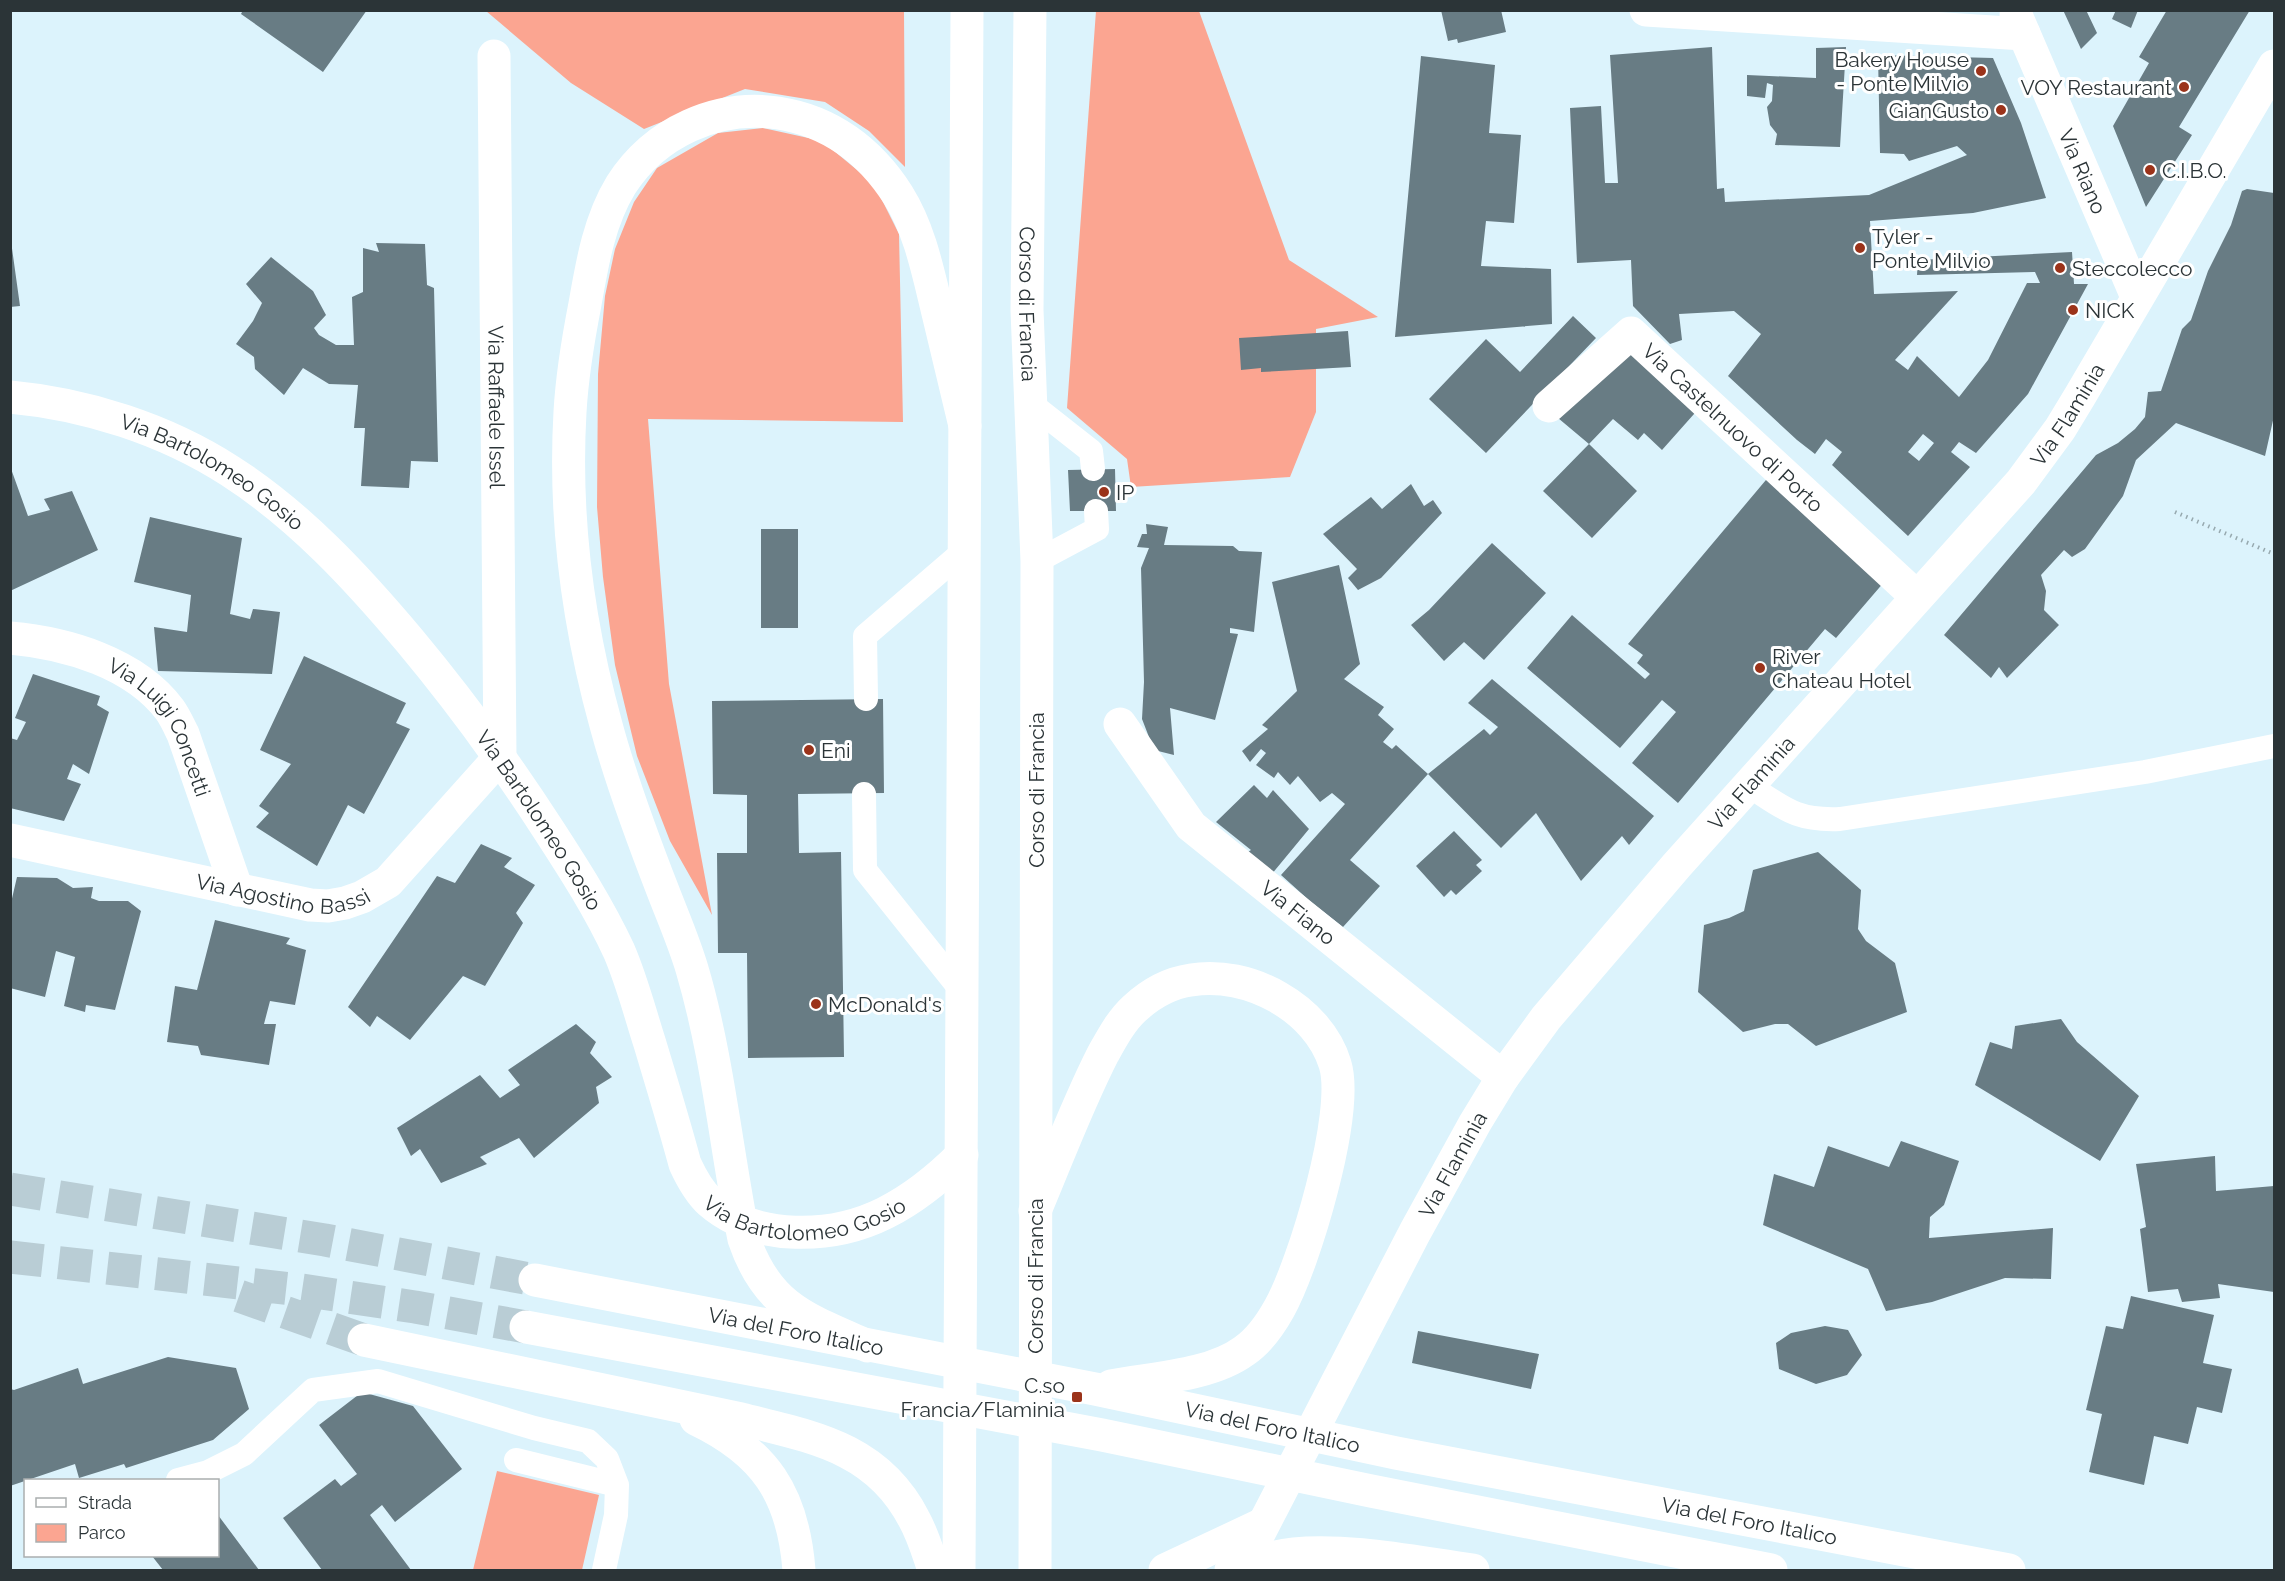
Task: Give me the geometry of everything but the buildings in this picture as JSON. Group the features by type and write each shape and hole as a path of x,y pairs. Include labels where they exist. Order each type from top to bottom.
{"main road":[{"path":"959,1570 967,10"},
{"name":"Corso di Francia","path":"1030,10 1027,310 1037,561 1036,1568"},
{"path":"1030,89 1048,10"},
{"path":"1646,10 2019,22"},
{"name":"Via Riano","path":"2019,22 2137,297"},
{"name":"Via Raffaele Issel","path":"494,56 500,757"},
{"name":"Via Flaminia","path":"1240,1570 1415,1232 1503,1077 1546,1018 1748,785 2008,497 2040,456 2080,396 2274,66"},
{"path":"868,1346 790,1308 775,1296 752,1263 744,1239 706,1023 692,968 625,786 606,726 584,626 575,561 569,486 572,383 592,263 604,223 622,184 647,155 665,140 683,127 707,117 756,110 812,121 843,137 878,167 897,193 913,222 929,276 965,426"},
{"name":"Via Castelnuovo di Porto","path":"1549,406 1631,333 1917,597"},
{"name":"Via Bartolomeo Gosio","path":"10,397 78,408 123,421 193,450 258,490 287,512 387,613 447,685 500,757 594,902 620,954 639,1009 685,1164 692,1179 708,1201 733,1217 766,1228 815,1231 844,1228 873,1218 901,1204 934,1182 962,1155"},
{"name":"Via Luigi Concetti","path":"10,638 36,641 116,666 146,684 159,697 171,712 183,734 237,890"},
{"name":"Via Fiano","path":"1120,724 1191,826 1503,1077"},
{"name":"Via Agostino Bassi","path":"10,840 237,890 328,906 362,897 388,882 500,757"},
{"path":"1035,1211 1090,1080 1120,1026 1133,1009 1166,987 1193,979 1215,978 1242,983 1267,992 1303,1015 1326,1045 1335,1062 1338,1087 1337,1113 1328,1161 1308,1232 1291,1282 1279,1308 1255,1343 1230,1360 1212,1368 1095,1389"},
{"name":"Via del Foro Italico","path":"535,1280 1095,1389 1396,1453 2009,1570"},
{"name":"Via del Foro Italico","path":"526,1327 1102,1435 1771,1570"},
{"path":"364,1340 741,1419 801,1434 843,1450 861,1459 885,1477 905,1502 915,1520 934,1570"},
{"path":"662,1402 718,1430 744,1448 763,1466 776,1484 788,1509 794,1528 799,1570"},
{"path":"1165,1570 1263,1524"},
{"path":"1232,1570 1275,1557 1311,1553 1360,1556 1473,1570"}],"lane":[{"path":"1030,403 1091,451 1093,469"},
{"path":"1037,561 1096,529 1096,511"},
{"path":"866,699 865,636 964,550"},
{"path":"1748,785 1798,815 1816,820 1840,819 2145,772 2274,746"},
{"path":"864,794 864,870 961,990"},
{"path":"182,1479 208,1472 244,1454 313,1390 378,1381 588,1442 607,1459 617,1485 616,1515 604,1570"},
{"path":"516,1460 617,1485"}],"path":[{"path":"2175,512 2274,554"}],"green space":[{"path":"486,11 904,11 905,167 869,131 825,102 745,89 644,129 571,83"},
{"path":"1096,11 1199,11 1289,260 1378,317 1316,329 1316,412 1290,477 1131,487 1127,459 1067,408"},
{"path":"763,128 822,141 874,184 899,234 903,422 648,419 669,684 712,915 670,841 637,756 615,665 603,577 597,507 598,374 605,296 615,249 634,202 657,168 718,133"},
{"path":"497,1471 599,1495 582,1570 473,1570"}],"tunnel":[{"path":"10,1189 325,1240 535,1280"},
{"path":"10,1257 301,1290 526,1327"},
{"path":"239,1296 364,1340"}],"place":[{"name":"Bakery House - Ponte Milvio","path":"1981,71"},
{"name":"VOY Restaurant","path":"2184,87"},
{"name":"GianGusto","path":"2001,110"},
{"name":"C.I.B.O.","path":"2150,170"},
{"name":"Tyler - Ponte Milvio","path":"1860,248"},
{"name":"Steccolecco","path":"2060,268"},
{"name":"NICK","path":"2073,310"},
{"name":"IP","path":"1104,492"},
{"name":"River Chateau Hotel","path":"1760,668"},
{"name":"Eni","path":"809,750"},
{"name":"McDonald's","path":"816,1004"},
{"name":"C.so Francia/Flaminia","path":"1077,1397"}]}
